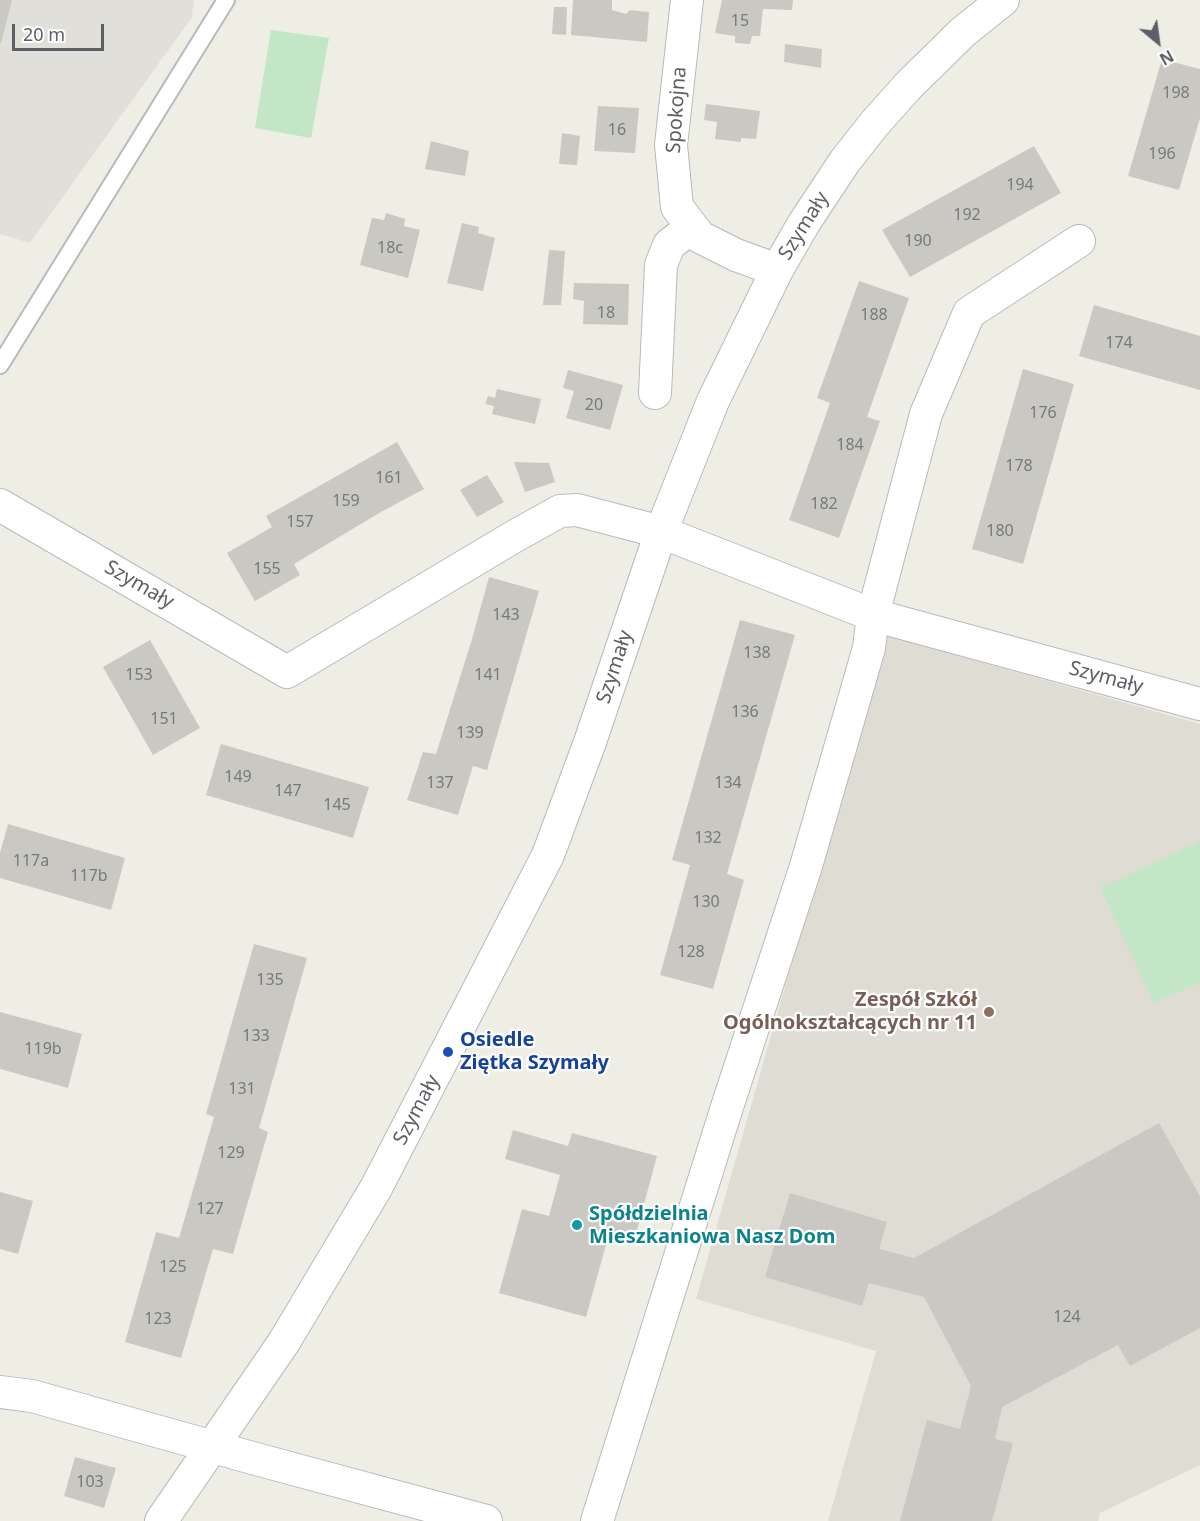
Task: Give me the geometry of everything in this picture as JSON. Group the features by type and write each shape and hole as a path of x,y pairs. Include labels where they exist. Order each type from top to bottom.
{"street":[{"name":"Spokojna","path":"687,0 671,145 677,207 700,237 736,255 777,270"},
{"name":"Szymały","path":"161,1521 284,1342 376,1188 548,855 590,742 661,532 713,401 777,270 804,223 845,161 875,123 908,86 963,32 1003,0"},
{"path":"655,393 660,265 669,245 692,227"},
{"path":"597,1521 727,1107 811,851 870,648 873,615 926,414 969,313 1079,242"},
{"name":"Szymały","path":"0,505 287,672 560,512 578,510 661,532 873,615 1200,704"},
{"path":"0,1392 32,1396 486,1521"}],"lane":[{"path":"0,365 226,0"}],"shaded area":[{"path":"0,0 194,0 192,17 30,243 0,234"},
{"name":"Zespół Szkół Ogólnokształcących nr 11","path":"885,635 1200,724 1200,1465 1100,1513 1098,1521 828,1521 876,1351 696,1299"}],"green space":[{"path":"271,30 329,38 311,138 255,128"},
{"path":"1200,841 1200,982 1154,1003 1100,888"}],"building":[{"path":"0,0 12,0 1,43 0,43"},
{"path":"573,0 612,0 612,10 626,14 630,10 649,12 647,42 571,35"},
{"path":"722,0 793,0 792,10 763,9 760,36 752,36 750,44 735,43 735,36 715,33"},
{"path":"554,7 567,7 566,35 552,34"},
{"path":"785,44 822,49 821,68 784,62"},
{"path":"1162,59 1200,69 1200,118 1179,190 1128,176"},
{"path":"706,104 760,111 756,139 741,138 741,142 715,139 717,122 704,120"},
{"path":"598,106 639,108 635,153 594,151"},
{"path":"562,133 580,136 577,165 559,164"},
{"path":"431,141 469,151 465,176 425,169"},
{"path":"1034,146 1061,193 910,277 882,230"},
{"path":"386,213 405,219 404,226 420,230 408,278 360,265 372,218 384,220"},
{"path":"462,223 479,227 478,233 495,238 483,291 447,283"},
{"path":"549,250 565,251 561,305 543,305"},
{"path":"859,281 909,298 867,417 880,421 839,538 789,520 830,403 817,398"},
{"path":"574,283 629,284 628,325 583,324 584,301 573,299"},
{"path":"1094,305 1200,336 1200,390 1079,356"},
{"path":"1023,369 1074,384 1023,564 972,549"},
{"path":"568,370 623,385 610,430 566,418 574,391 563,388"},
{"path":"497,389 541,399 535,424 492,414 494,406 485,404 488,396 495,398"},
{"path":"397,442 424,489 294,564 300,575 255,601 227,553 272,527 266,516"},
{"path":"514,462 549,463 555,482 525,492"},
{"path":"487,475 504,502 477,517 460,490"},
{"path":"489,577 539,591 487,770 473,766 458,815 407,800 423,752 436,754"},
{"path":"740,620 795,635 727,874 744,880 713,989 660,975 690,865 672,860"},
{"path":"150,640 200,728 153,755 103,667"},
{"path":"221,744 369,787 353,838 206,795"},
{"path":"8,824 125,858 111,910 0,878 0,853"},
{"path":"254,944 307,958 259,1128 268,1132 233,1254 213,1249 181,1358 125,1342 156,1232 179,1238 214,1117 206,1114"},
{"path":"0,1012 82,1034 68,1088 0,1069"},
{"path":"1159,1123 1200,1196 1200,1328 1130,1366 1118,1345 1002,1407 995,1439 1013,1443 992,1521 900,1521 927,1420 960,1429 971,1386 924,1297 869,1283 862,1306 765,1277 790,1193 887,1222 879,1249 914,1258"},
{"name":"Spółdzielnia Mieszkaniowa Nasz Dom","path":"513,1130 568,1146 572,1133 657,1156 634,1241 609,1234 586,1317 499,1293 522,1209 549,1216 560,1175 505,1159"},
{"path":"0,1192 33,1201 18,1254 0,1249"},
{"path":"75,1457 116,1468 104,1508 64,1496"}],"place":[{"name":"Zespół Szkół Ogólnokształcących nr 11","path":"989,1012"},
{"name":"Osiedle Ziętka Szymały","path":"448,1052"},
{"name":"Spółdzielnia Mieszkaniowa Nasz Dom","path":"577,1225"}]}
